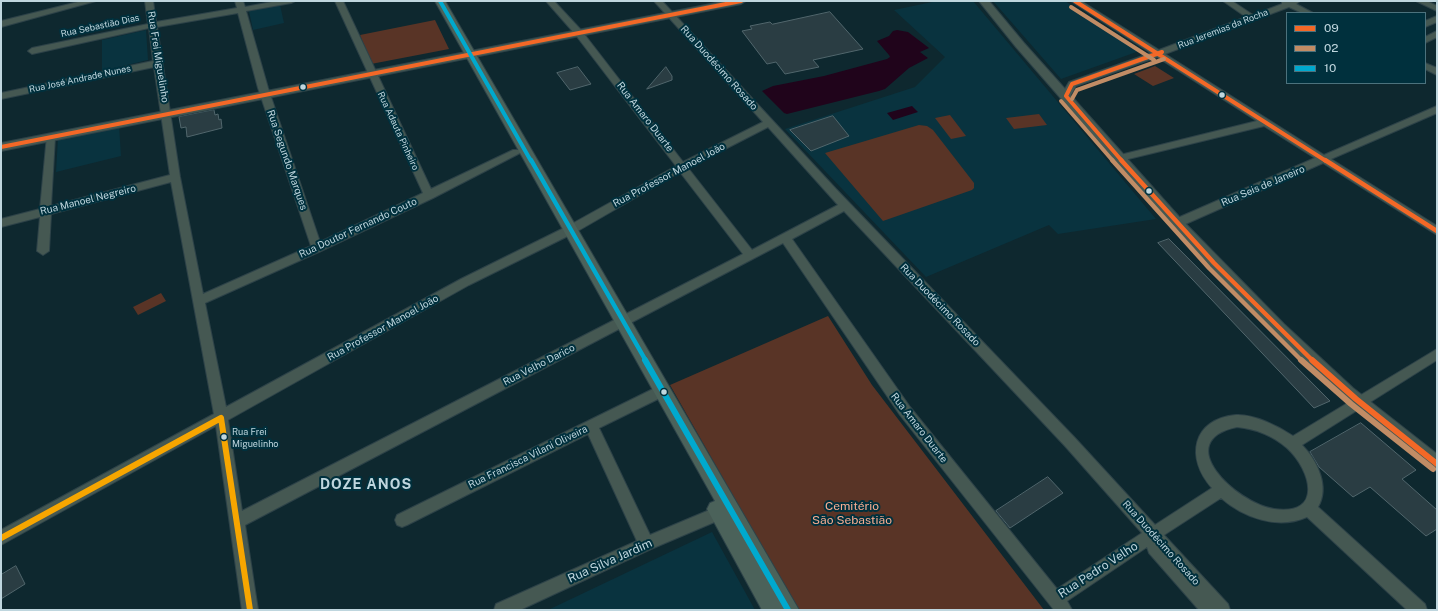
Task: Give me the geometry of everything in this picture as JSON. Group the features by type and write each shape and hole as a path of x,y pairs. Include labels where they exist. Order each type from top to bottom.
{"main road":[{"path":"430,1 464,52 567,231 618,324 788,610"},
{"path":"440,1 464,52 517,152 567,231"},
{"path":"618,324 653,395 774,610"}],"street":[{"path":"1,24 92,1"},
{"name":"Rua Frei Miguelinho","path":"149,1 175,177 221,418 250,610"},
{"name":"Rua Sebastião Dias","path":"32,51 240,5 291,1"},
{"name":"Rua Adauta Pinheiro","path":"339,1 370,71 429,195"},
{"name":"Rua Amaro Duarte","path":"550,1 576,30 683,166 750,255"},
{"name":"Rua Duodécimo Rosado","path":"651,1 666,13"},
{"name":"Rua Duodécimo Rosado","path":"658,1 666,13 842,208 1046,427 1150,537 1222,610"},
{"path":"666,13 716,1"},
{"path":"1,140 31,137 576,30 741,1"},
{"path":"984,1 1020,45 1177,223 1279,328 1348,393 1437,464"},
{"path":"1075,1 1437,226"},
{"path":"1081,1 1267,122 1327,158 1437,231"},
{"path":"1227,1 1251,17"},
{"path":"1420,1 1437,9"},
{"path":"1290,2 1307,12"},
{"path":"1290,2 1313,12"},
{"name":"Rua Jeremias da Rocha","path":"1066,96 1072,84 1160,53 1290,2"},
{"name":"Rua Segundo Marques","path":"240,5 264,91 317,248"},
{"path":"1426,24 1437,19"},
{"path":"1426,40 1437,34"},
{"name":"Rua José Andrade Nunes","path":"1,96 159,63"},
{"path":"1426,66 1437,72"},
{"path":"1426,70 1437,75"},
{"name":"Rua Seis de Janeiro","path":"1177,223 1437,109"},
{"path":"1,147 31,137 50,137 166,111"},
{"path":"1120,158 1267,122"},
{"name":"Rua Duodécimo Rosado","path":"767,124 1070,442 1210,610"},
{"name":"Rua Professor Manoel João","path":"1,538 221,418 465,282 567,231 683,166 767,124"},
{"path":"43,251 50,137"},
{"name":"Rua Doutor Fernando Couto","path":"198,301 317,248 517,152"},
{"name":"Rua Manoel Negreiro","path":"1,222 175,177"},
{"name":"Rua Velho Darico","path":"236,522 842,208"},
{"name":"Rua Amaro Duarte","path":"786,237 905,411 1059,604"},
{"path":"1292,444 1437,354"},
{"name":"Rua Francisca Vilani Oliveira","path":"402,520 653,395"},
{"path":"1227,422 1248,422 1270,430 1292,444 1306,458 1317,482 1316,497 1308,508 1294,514 1268,514 1239,502 1222,489 1208,470 1202,451 1202,443 1211,429 1227,422"},
{"path":"591,426 646,544"},
{"name":"Rua Pedro Velho","path":"1059,604 1150,537 1222,489"},
{"path":"1308,508 1419,610"},
{"name":"Rua Silva Jardim","path":"502,610 646,544 719,513"}],"shaded area":[{"path":"937,1 973,1 1156,219 1058,234 1049,225 926,277 785,129 915,87 945,57 894,10"},
{"path":"993,1 1065,1 1142,50 1061,79"},
{"path":"280,5 284,23 253,30 249,11"},
{"path":"146,30 148,60 102,71 102,40"},
{"path":"897,30 908,32 929,48 920,52 928,58 909,68 885,89 787,114 784,113 762,91 773,86 824,76 887,59 890,57 889,55 877,41 889,36 893,31"},
{"path":"912,106 918,112 893,120 887,113"},
{"path":"119,125 121,156 56,172 58,138"},
{"path":"712,532 755,610 548,610"}],"green space":[{"path":"435,20 449,49 371,64 360,35"},
{"path":"1155,66 1174,78 1153,86 1134,74"},
{"path":"1039,114 1047,125 1014,129 1006,118"},
{"path":"950,115 966,136 951,139 935,118"},
{"path":"919,125 927,126 933,130 974,183 974,188 883,221 825,153"},
{"path":"161,293 166,301 138,315 133,307"},
{"name":"Cemitério São Sebastião","path":"828,316 872,385 1044,610 798,610 670,385"}],"building":[{"path":"830,12 863,49 813,60 819,67 785,74 776,62 767,64 742,31 752,29 750,26 770,22 772,24"},
{"path":"578,67 591,84 570,90 557,73"},
{"path":"666,67 672,76 672,80 647,89"},
{"path":"214,110 215,115 218,114 219,120 221,119 222,128 187,137 186,127 181,128 179,117"},
{"path":"833,116 849,136 811,151 790,130"},
{"path":"1169,239 1330,401 1314,408 1158,243"},
{"path":"1361,423 1416,470 1402,479 1437,510 1437,529 1426,536 1370,487 1353,497 1319,467 1310,452"},
{"path":"1048,477 1063,493 1010,528 996,511"},
{"path":"16,566 25,584 1,599 1,575"}],"transit line":[{"name":"10","path":"440,1 788,610"},
{"name":"09","path":"1,147 741,1"},
{"name":"09","path":"1075,1 1437,231"},
{"name":"02","path":"1071,7 1154,60"},
{"name":"09","path":"1162,52 1072,84 1066,96 1184,230 1245,295 1340,385 1437,464"},
{"name":"02","path":"1072,99 1077,90 1164,59"},
{"name":"02","path":"1061,101 1209,268 1272,332 1335,391 1433,469"},
{"path":"1,538 221,418 250,610"}],"place":[{"name":"Rua Frei Miguelinho","path":"224,437"}],"district":[{"name":"DOZE ANOS","path":"366,485"}]}
